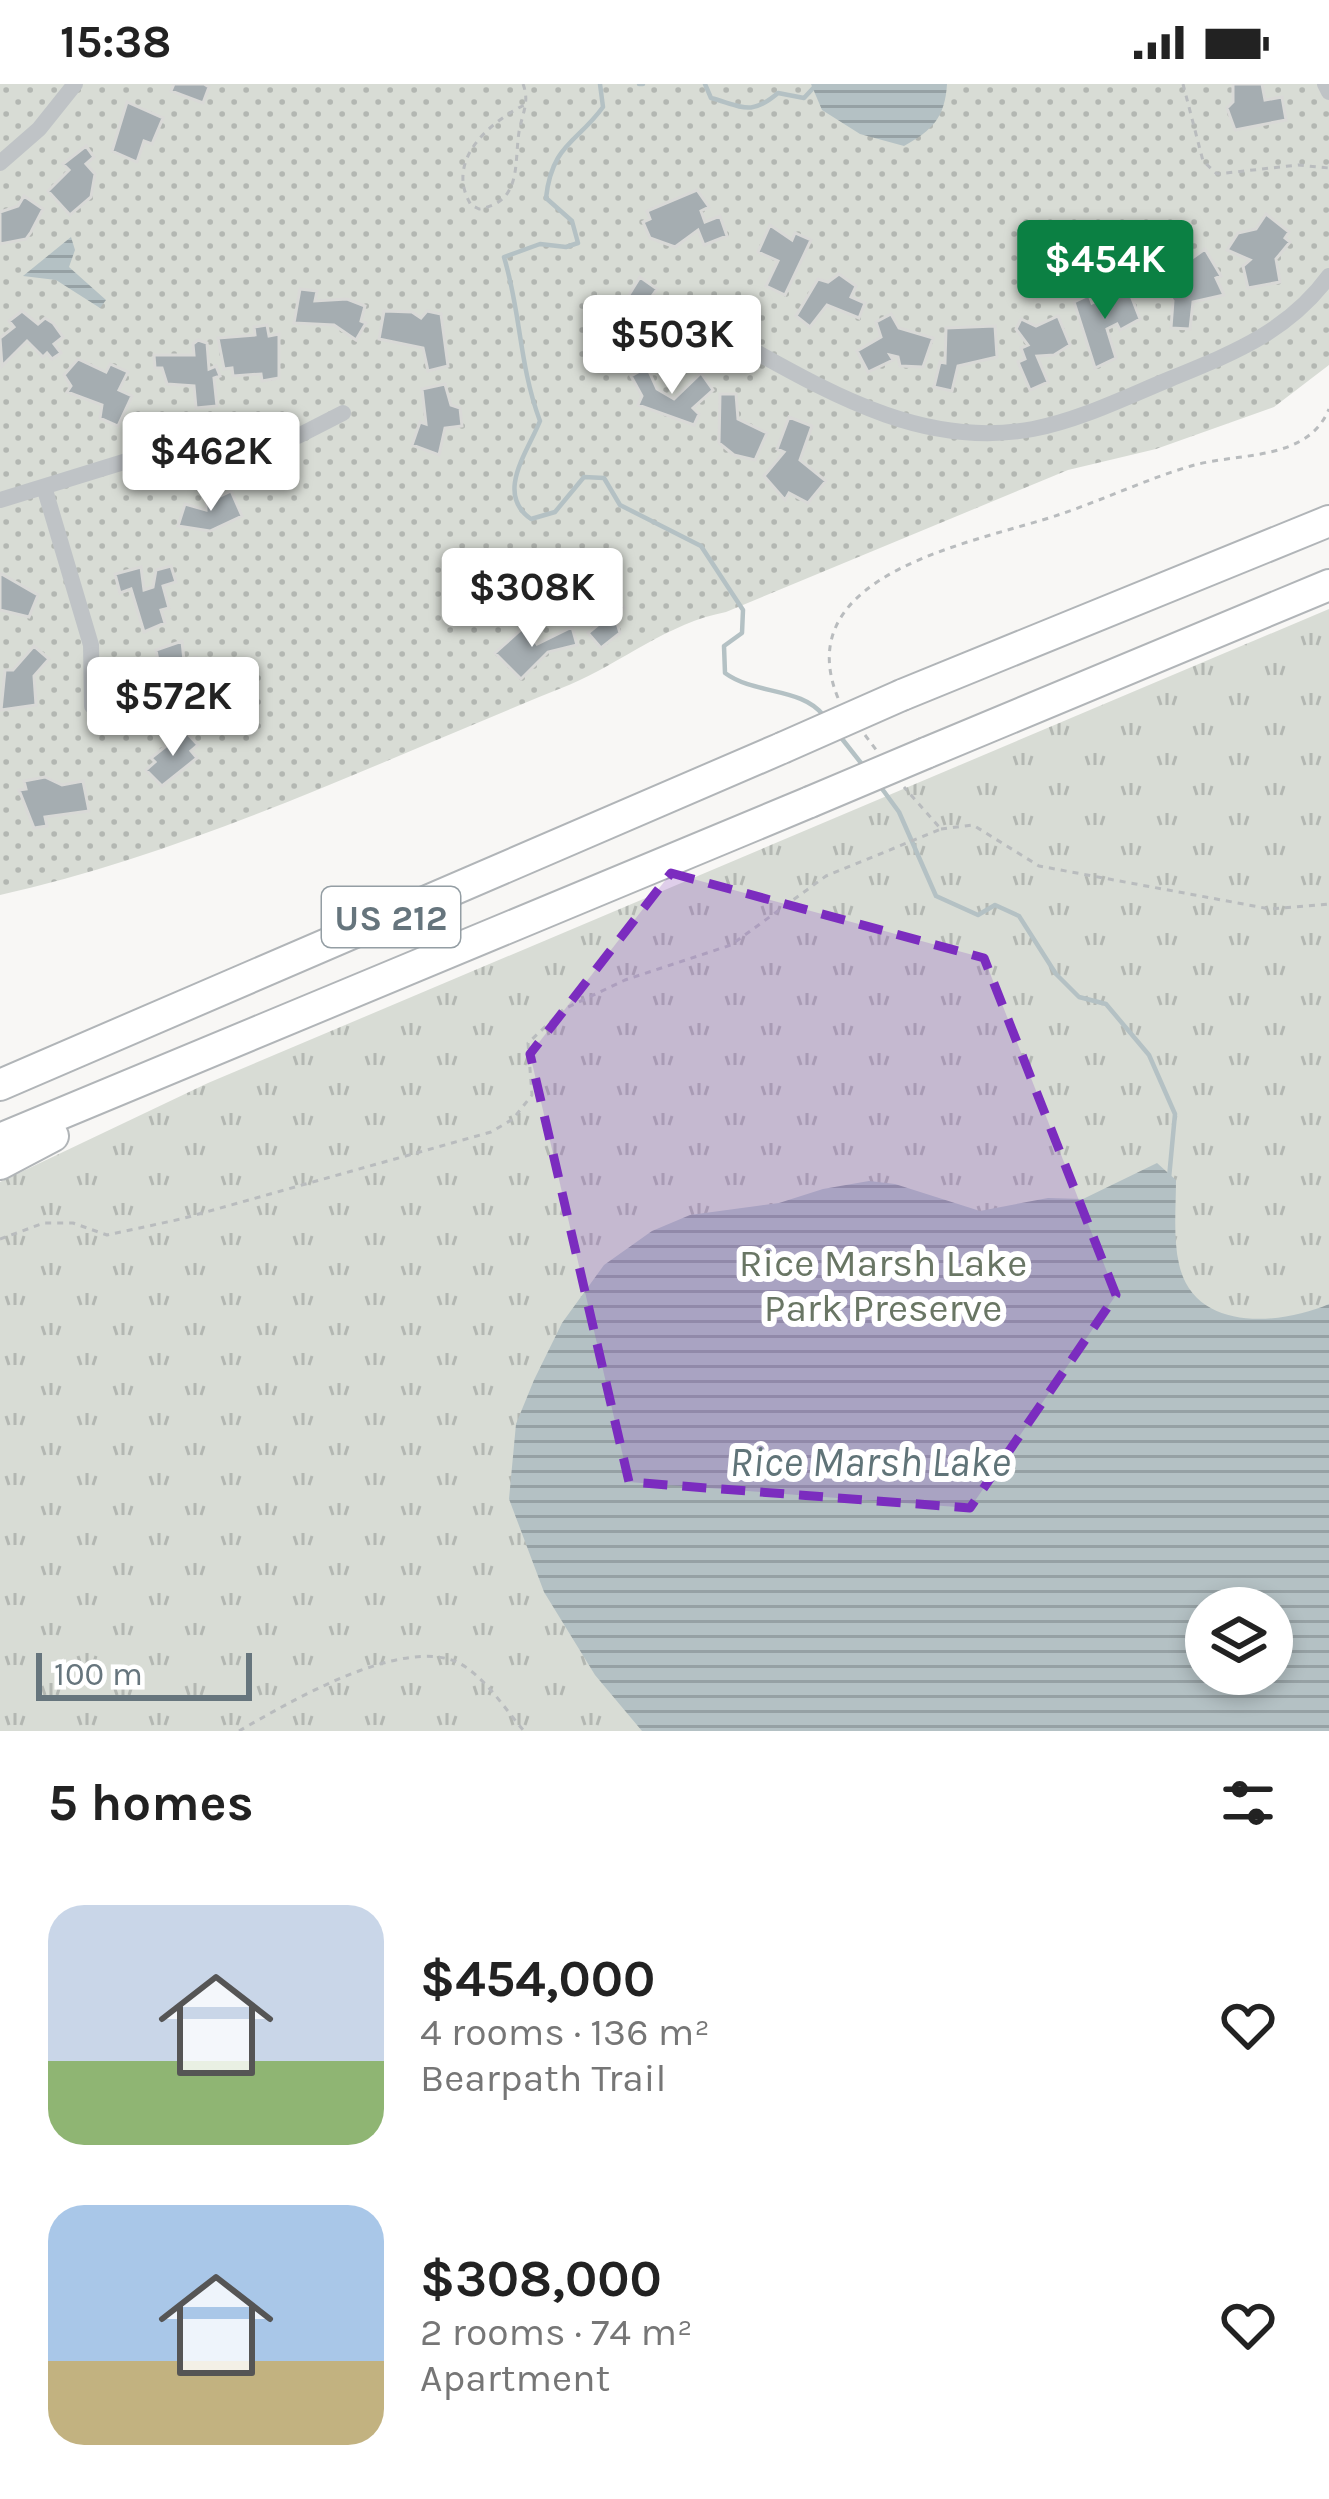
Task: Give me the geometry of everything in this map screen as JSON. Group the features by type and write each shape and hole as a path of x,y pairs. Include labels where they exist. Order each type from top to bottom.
{"highway":[{"name":"US 212","path":"0,1085 902,695 1329,521"},
{"name":"US 212","path":"0,1139 1329,585"},
{"path":"0,1164 132,1087"}],"street":[{"path":"0,163 39,129 75,84"},
{"path":"716,330 879,414 922,427 995,434 1065,422 1238,351 1302,311 1329,276"},
{"path":"0,500 45,490 170,448 298,436 343,412"},
{"path":"45,490 92,645 92,706"}],"path":[{"path":"523,84 526,104 514,185 499,202 478,209 464,191 472,145 526,104"},
{"path":"1183,84 1203,160 1217,174 1298,165 1329,168"},
{"path":"848,712 832,685 828,657 838,620 861,592 941,550 1061,514 1176,471 1302,442 1321,427 1329,409"},
{"path":"858,725 882,757"},
{"path":"896,776 940,829"},
{"path":"0,1239 44,1223 73,1223 107,1235 181,1220 371,1170 491,1132 513,1119 532,1095 528,1043 564,1009 626,980 731,945 826,876 940,829 973,825 1039,866 1270,909 1329,904"},
{"path":"239,1731 366,1669 405,1658 437,1658 464,1666 524,1731"}],"highlighted area":[{"path":"671,873 984,958 1116,1295 970,1508 629,1482 530,1054"}],"green space":[{"path":"0,84 1329,84 1329,365 1274,407 1156,449 1068,470 685,625 569,685 288,802 146,854 0,895"},
{"name":"Rice Marsh Lake Park Preserve","path":"1329,609 1329,1731 0,1731 0,1182 208,1083"}],"water":[{"path":"811,84 947,84 936,121 904,146 860,134 822,110"},
{"path":"71,237 75,250 69,267 106,300 100,308 56,280 23,276"},
{"name":"Rice Marsh Lake","path":"1157,1163 1176,1180 1179,1264 1188,1286 1202,1302 1220,1313 1264,1319 1329,1304 1329,1731 642,1731 595,1675 544,1592 509,1499 516,1424 562,1323 604,1265 652,1231 690,1215 779,1203 869,1181 895,1184 980,1211 1048,1198 1083,1199"}],"building":[{"path":"174,84 209,87 203,103 171,91"},
{"path":"1233,84 1262,84 1265,100 1282,97 1286,120 1235,130 1227,108 1233,102"},
{"path":"127,102 163,118 152,144 144,141 137,162 112,151"},
{"path":"86,146 94,157 86,164 95,174 91,197 70,215 48,191 69,170 63,164"},
{"path":"697,190 709,207 701,211 705,222 720,216 727,236 704,245 698,230 675,247 650,238 643,222 650,219 647,211"},
{"path":"24,196 43,209 26,239 0,244 0,212 18,206"},
{"path":"1266,214 1289,232 1285,238 1290,242 1276,259 1280,282 1248,288 1243,266 1250,260 1227,250 1238,233 1256,229"},
{"path":"770,225 792,240 795,233 811,240 785,295 766,286 778,261 758,252"},
{"path":"1205,249 1221,276 1216,278 1224,295 1193,302 1190,329 1171,328 1173,301 1167,292 1172,289 1150,279 1155,265 1174,271"},
{"path":"839,274 856,286 851,297 865,303 859,318 827,305 810,327 796,316 818,279 828,282"},
{"path":"640,277 657,289 650,299 655,302 634,325 638,337 623,354 626,358 610,369 590,348 590,341 601,316 619,311"},
{"path":"1128,288 1140,319 1120,330 1117,324 1107,329 1116,358 1095,368 1074,302 1089,295 1092,303"},
{"path":"300,289 317,291 315,301 347,299 365,306 361,321 366,323 356,340 334,325 294,323"},
{"path":"22,311 38,324 45,318 53,323 63,337 54,344 61,353 52,359 47,353 43,357 27,341 2,366 0,338 14,327 9,321"},
{"path":"384,311 412,312 421,318 427,311 441,314 448,366 428,371 423,348 379,339"},
{"path":"891,314 899,328 933,338 923,367 900,366 898,357 890,355 893,360 868,372 857,351 881,337 876,322"},
{"path":"1058,316 1070,345 1054,355 1037,356 1048,382 1030,390 1018,362 1025,359 1021,348 1028,345 1016,329 1021,319 1036,326"},
{"path":"267,325 269,336 279,334 279,378 262,381 261,374 233,376 232,368 224,369 218,338 255,335 254,327"},
{"path":"995,326 997,357 958,366 952,391 934,387 940,362 945,363 946,328"},
{"path":"198,340 207,343 209,369 216,366 220,376 214,378 217,406 196,408 194,386 167,384 162,368 155,368 154,355 194,355 193,344"},
{"path":"78,359 106,372 110,364 128,372 119,390 132,396 118,426 100,418 102,405 67,392 71,386 64,375"},
{"path":"647,367 657,389 674,399 701,373 713,390 693,408 699,414 694,425 638,405 642,396 631,376"},
{"path":"445,384 451,405 460,408 462,426 445,428 439,455 412,445 420,422 426,424 422,389"},
{"path":"720,394 736,394 738,419 767,433 755,460 734,455 719,443"},
{"path":"789,417 812,426 800,460 826,481 808,503 789,493 785,500 764,476 784,452 777,449"},
{"path":"231,491 242,516 210,531 178,526 185,504 206,510 206,503"},
{"path":"171,566 176,582 163,586 169,608 161,610 165,623 144,632 131,589 120,593 115,574 141,567 144,590 153,587 156,570"},
{"path":"600,572 612,576 614,596 625,608 615,616 620,633 601,648 588,633 599,624 582,602 594,592"},
{"path":"0,573 38,595 29,617 0,610"},
{"path":"525,626 537,644 572,627 577,645 548,652 521,679 495,653"},
{"path":"182,641 184,661 196,657 201,673 193,676 195,684 187,686 189,692 165,698 156,650"},
{"path":"34,646 49,659 34,676 36,705 1,710 5,670 13,670"},
{"path":"185,731 198,745 191,751 197,758 162,786 146,770 155,762 151,758"},
{"path":"45,777 62,785 83,781 89,811 45,817 47,826 34,828 19,790 26,789 24,781"}],"waterway":[{"path":"600,84 603,107 560,155 546,198 572,221 578,243 566,247 540,244 504,257 540,421 517,473 515,498 531,519 555,512 584,477 604,478 620,505 701,546 743,610 742,633 724,646 725,673 803,700 824,716"},
{"path":"705,84 711,98 746,108 761,105 778,93 804,98 817,84"},
{"path":"839,735 865,768"},
{"path":"880,786 899,812 936,896 978,915 995,905 1019,916 1056,974 1079,997 1106,1004 1149,1055 1175,1114 1169,1178"}]}
